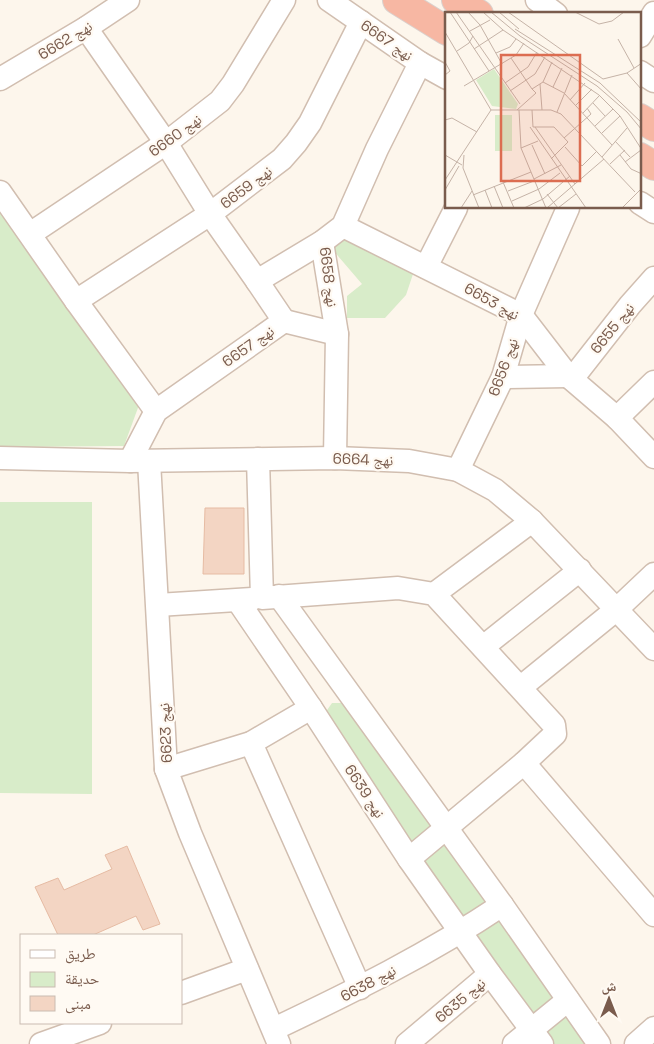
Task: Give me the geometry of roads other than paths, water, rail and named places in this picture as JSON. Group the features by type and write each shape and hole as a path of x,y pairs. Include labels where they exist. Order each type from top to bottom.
{"highway":[{"path":"397,0 445,30"},
{"path":"456,0 475,12"},
{"path":"642,119 654,127"},
{"path":"642,158 654,166"}],"street":[{"name":"نهج 6662","path":"3,71 86,28 128,0"},
{"name":"نهج 6660","path":"30,234 166,142 220,101 233,84 284,0"},
{"name":"نهج 6667","path":"329,0 420,63 445,77"},
{"path":"536,0 553,12"},
{"path":"642,33 654,13"},
{"name":"نهج 6659","path":"76,301 210,214 282,159 310,123 362,22"},
{"name":"نهج 6657","path":"86,28 166,142 210,214 284,321 156,411 139,460"},
{"name":"نهج 6658","path":"335,458 338,334 322,242 343,226 377,149 420,63"},
{"path":"642,73 654,81"},
{"path":"0,192 156,411"},
{"path":"642,203 654,212"},
{"path":"426,267 455,209"},
{"name":"نهج 6656","path":"458,470 503,377 521,315 568,209"},
{"name":"نهج 6653","path":"343,226 521,315 570,377 616,418 654,457"},
{"path":"257,281 322,242"},
{"name":"نهج 6655","path":"570,377 654,278"},
{"path":"284,321 338,334"},
{"path":"503,377 570,377"},
{"path":"616,418 654,382"},
{"name":"نهج 6664","path":"0,458 139,460 335,458 409,461 458,470 496,490 532,521 654,649"},
{"path":"258,459 270,597 502,905 599,1044"},
{"name":"نهج 6623","path":"139,460 158,605 166,768 190,833 247,969 273,1039"},
{"path":"434,594 532,521"},
{"path":"483,647 580,570"},
{"path":"521,687 617,609 654,574"},
{"path":"158,605 238,601 398,588 434,594 521,687 554,725 556,730 555,734 524,763 409,859"},
{"name":"نهج 6639","path":"238,601 311,708 409,859 537,1037"},
{"path":"166,768 251,743 311,708"},
{"path":"251,743 360,988"},
{"path":"524,763 654,915"},
{"name":"نهج 6638","path":"273,1039 461,932 502,905"},
{"path":"182,993 247,969"},
{"name":"نهج 6635","path":"407,1044 490,974"},
{"path":"514,1044 537,1037 568,1000"},
{"path":"41,1044 97,1024"},
{"path":"636,1044 654,1028"}]}
